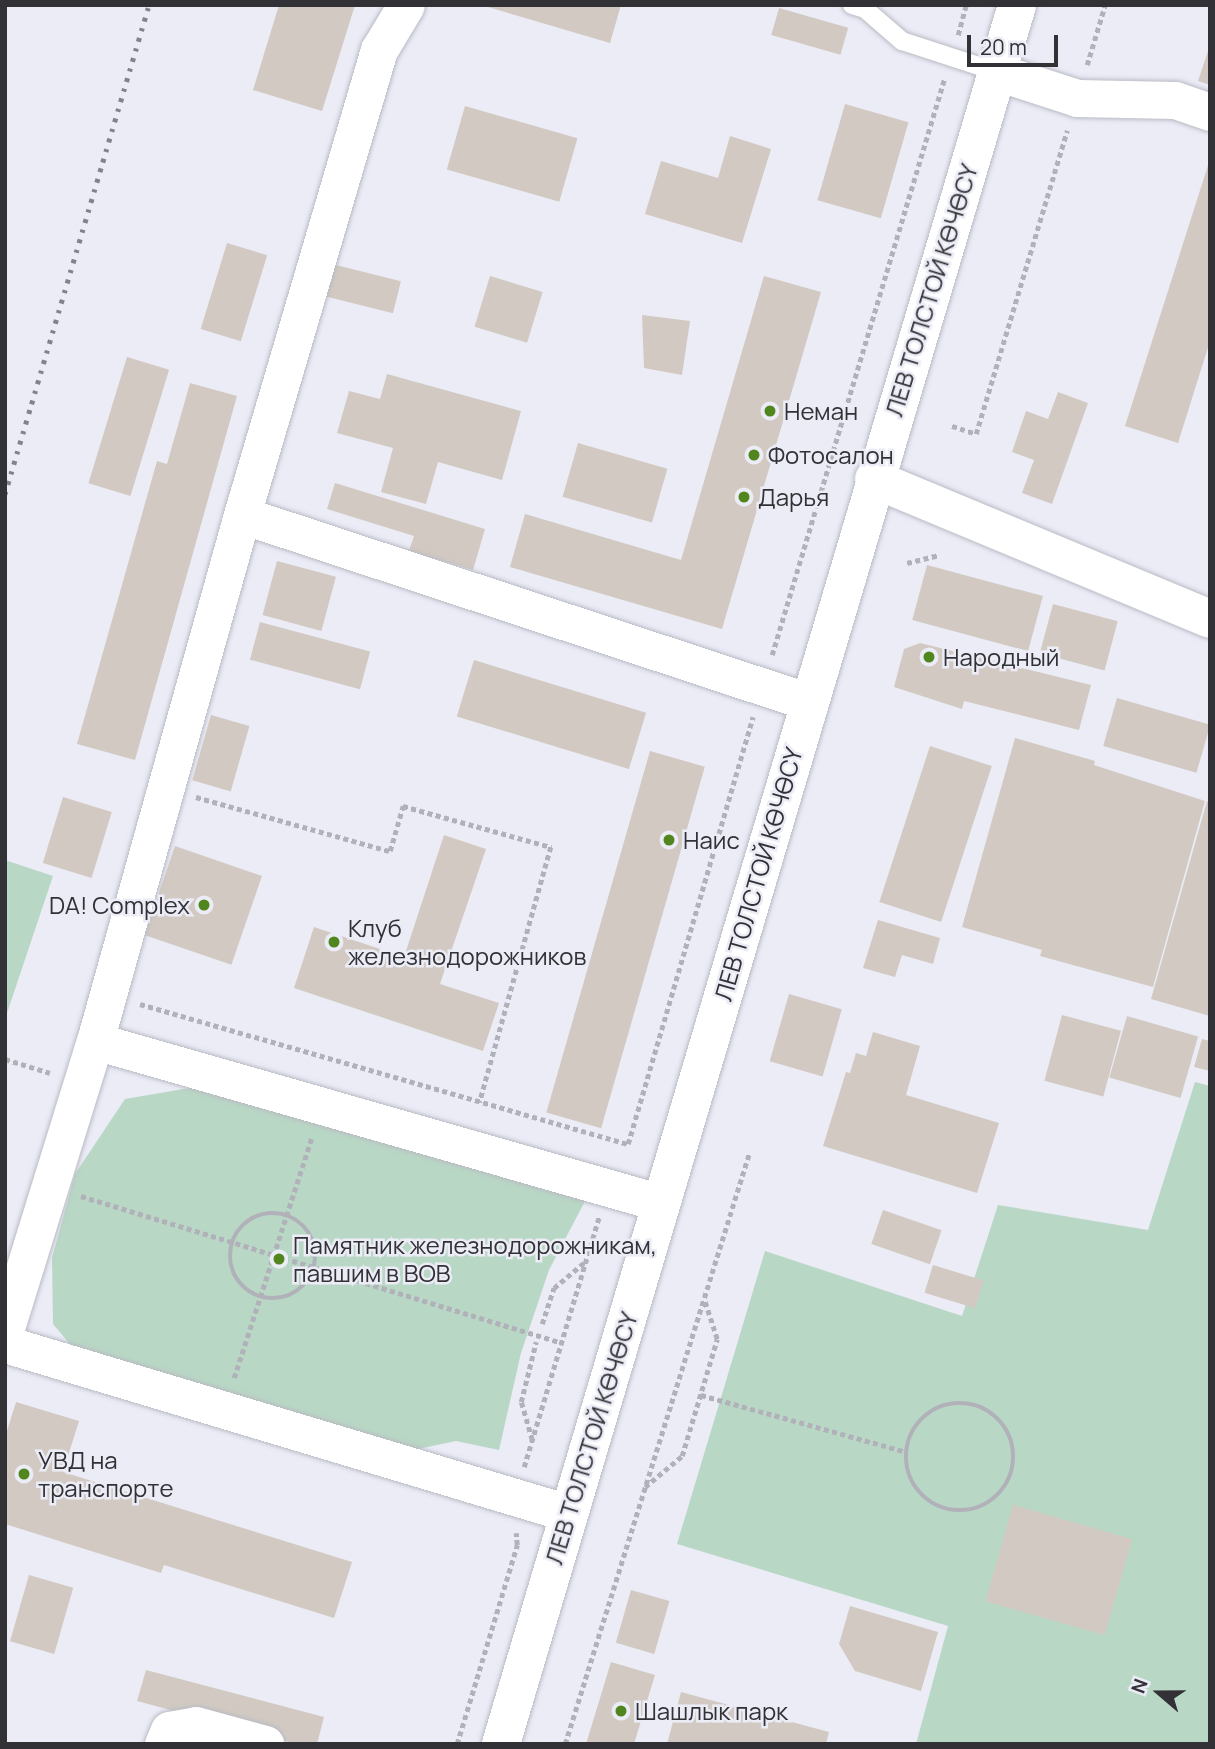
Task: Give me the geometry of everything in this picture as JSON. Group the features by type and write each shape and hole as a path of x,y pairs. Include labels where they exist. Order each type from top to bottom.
{"main road":[{"name":"ЛЕВ ТОЛСТОЙ КӨЧӨСҮ","path":"501,1744 874,479 1017,5"},
{"path":"874,479 1210,619"}],"street":[{"path":"5,1331 95,1041 242,515 379,50 406,5"},
{"path":"997,72 1077,98 1175,100 1210,112"},
{"path":"242,515 809,702"},
{"path":"95,1041 661,1203"},
{"path":"5,1344 224,1407 568,1513"},
{"path":"163,1744 169,1730 196,1726 265,1744"}],"lane":[{"path":"852,5 865,9 902,41 997,72"}],"path":[{"path":"628,1144 967,5"},
{"path":"952,426 976,434 1105,5"},
{"path":"907,563 938,555"},
{"path":"165,789 390,851 402,806 551,847 480,1102"},
{"path":"224,1407 321,1106"},
{"path":"565,1744 749,1154"},
{"path":"50,1186 562,1343"},
{"path":"273,1213 286,1215 312,1236 315,1267 299,1291 274,1300 260,1298 238,1282 232,1269 233,1242 248,1220 273,1213"},
{"path":"523,1471 599,1217"},
{"path":"542,1324 554,1288 586,1261"},
{"path":"645,1487 682,1456 717,1339 704,1298"},
{"path":"533,1440 522,1402 536,1342"},
{"path":"701,1395 906,1452"},
{"path":"978,1405 996,1415 1008,1430 1014,1449 1014,1469 995,1499 961,1511 927,1500 915,1487 906,1452 911,1433 923,1417 939,1406 978,1405"},
{"path":"457,1744 517,1545 515,1521"}],"green space":[{"path":"5,860 53,876 5,1019"},
{"path":"1195,1082 1210,1086 1210,1744 916,1744 948,1626 677,1544 765,1251 962,1316 998,1205 1148,1230"},
{"path":"207,1085 527,1178 585,1201 549,1270 521,1353 499,1450 456,1441 413,1450 79,1355 53,1324 52,1258 75,1174 125,1099"}],"building":[{"path":"279,5 355,5 322,111 253,90"},
{"path":"481,5 621,5 610,43"},
{"path":"779,8 848,28 840,55 771,35"},
{"path":"1210,48 1210,85 1198,81"},
{"path":"845,104 908,122 881,218 817,200"},
{"path":"465,106 577,138 559,202 447,169"},
{"path":"730,136 771,149 742,243 645,214 661,161 718,178"},
{"path":"1210,159 1210,341 1178,443 1125,426"},
{"path":"227,243 267,255 241,341 201,329"},
{"path":"332,264 401,281 393,313 324,296"},
{"path":"490,276 543,292 527,343 475,327"},
{"path":"764,276 821,292 722,629 510,567 525,514 681,560"},
{"path":"642,315 690,321 682,375 644,368"},
{"path":"127,357 169,370 130,496 88,483"},
{"path":"387,374 521,411 502,480 438,462 426,504 381,492 393,448 337,433 349,391 380,399"},
{"path":"190,383 237,396 135,760 77,744 157,461 167,464"},
{"path":"1058,392 1088,403 1052,504 1022,493 1034,460 1012,452 1026,411 1048,419"},
{"path":"578,443 667,469 652,522 563,497"},
{"path":"335,483 485,529 473,570 409,551 414,536 327,509"},
{"path":"277,561 336,577 321,631 263,615"},
{"path":"927,565 1043,596 1028,651 912,620"},
{"path":"1053,604 1118,621 1105,671 1040,653"},
{"path":"260,622 370,652 360,689 250,660"},
{"path":"920,643 1091,685 1079,730 964,701 962,709 894,687 904,649"},
{"path":"474,660 646,713 629,769 457,716"},
{"path":"1117,698 1210,725 1196,773 1103,746"},
{"path":"211,715 249,726 231,791 192,780"},
{"path":"1015,738 1095,761 1094,765 1205,801 1153,987 1040,956 1042,950 962,927"},
{"path":"930,746 992,766 941,922 879,902"},
{"path":"650,751 705,767 601,1128 546,1112"},
{"path":"63,797 112,812 92,878 43,863"},
{"path":"1207,801 1210,802 1210,1016 1151,999"},
{"name":"Клуб железнодорожников","path":"444,835 486,849 440,984 499,1003 483,1051 294,988 314,927 404,957"},
{"name":"DA! Complex","path":"175,846 262,876 231,965 144,935"},
{"path":"878,920 940,938 933,964 902,955 895,977 863,968"},
{"path":"789,994 842,1009 823,1076 770,1061"},
{"path":"1062,1015 1121,1031 1103,1096 1044,1081"},
{"path":"1127,1016 1198,1036 1180,1098 1109,1078"},
{"path":"873,1032 920,1046 906,1095 999,1123 977,1193 823,1146 846,1072 850,1073 856,1053 866,1056"},
{"path":"1202,1039 1210,1041 1210,1071 1194,1067"},
{"path":"883,1210 942,1230 930,1264 871,1244"},
{"path":"933,1265 984,1280 975,1308 925,1293"},
{"path":"16,1402 79,1421 63,1472 352,1562 334,1618 164,1565 161,1573 5,1524 5,1437"},
{"path":"1013,1505 1132,1539 1105,1635 985,1601"},
{"path":"29,1575 73,1588 54,1654 10,1641"},
{"path":"631,1590 669,1601 654,1654 616,1643"},
{"path":"850,1606 938,1632 921,1691 855,1671 839,1644"},
{"path":"611,1662 655,1675 634,1744 586,1744"},
{"path":"146,1670 324,1717 317,1744 297,1744 137,1701"},
{"path":"681,1692 829,1732 826,1744 667,1744"}],"railway":[{"path":"5,494 149,5"}],"place":[{"name":"Неман","path":"770,411"},
{"name":"Фотосалон","path":"754,455"},
{"name":"Дарья","path":"744,497"},
{"name":"Народный","path":"929,657"},
{"name":"Наис","path":"669,840"},
{"name":"DA! Complex","path":"204,905"},
{"name":"Клуб железнодорожников","path":"334,942"},
{"name":"Памятник железнодорожникам, павшим в ВОВ","path":"279,1259"},
{"name":"УВД на транспорте","path":"24,1474"},
{"name":"Шашлык парк","path":"621,1711"}]}
